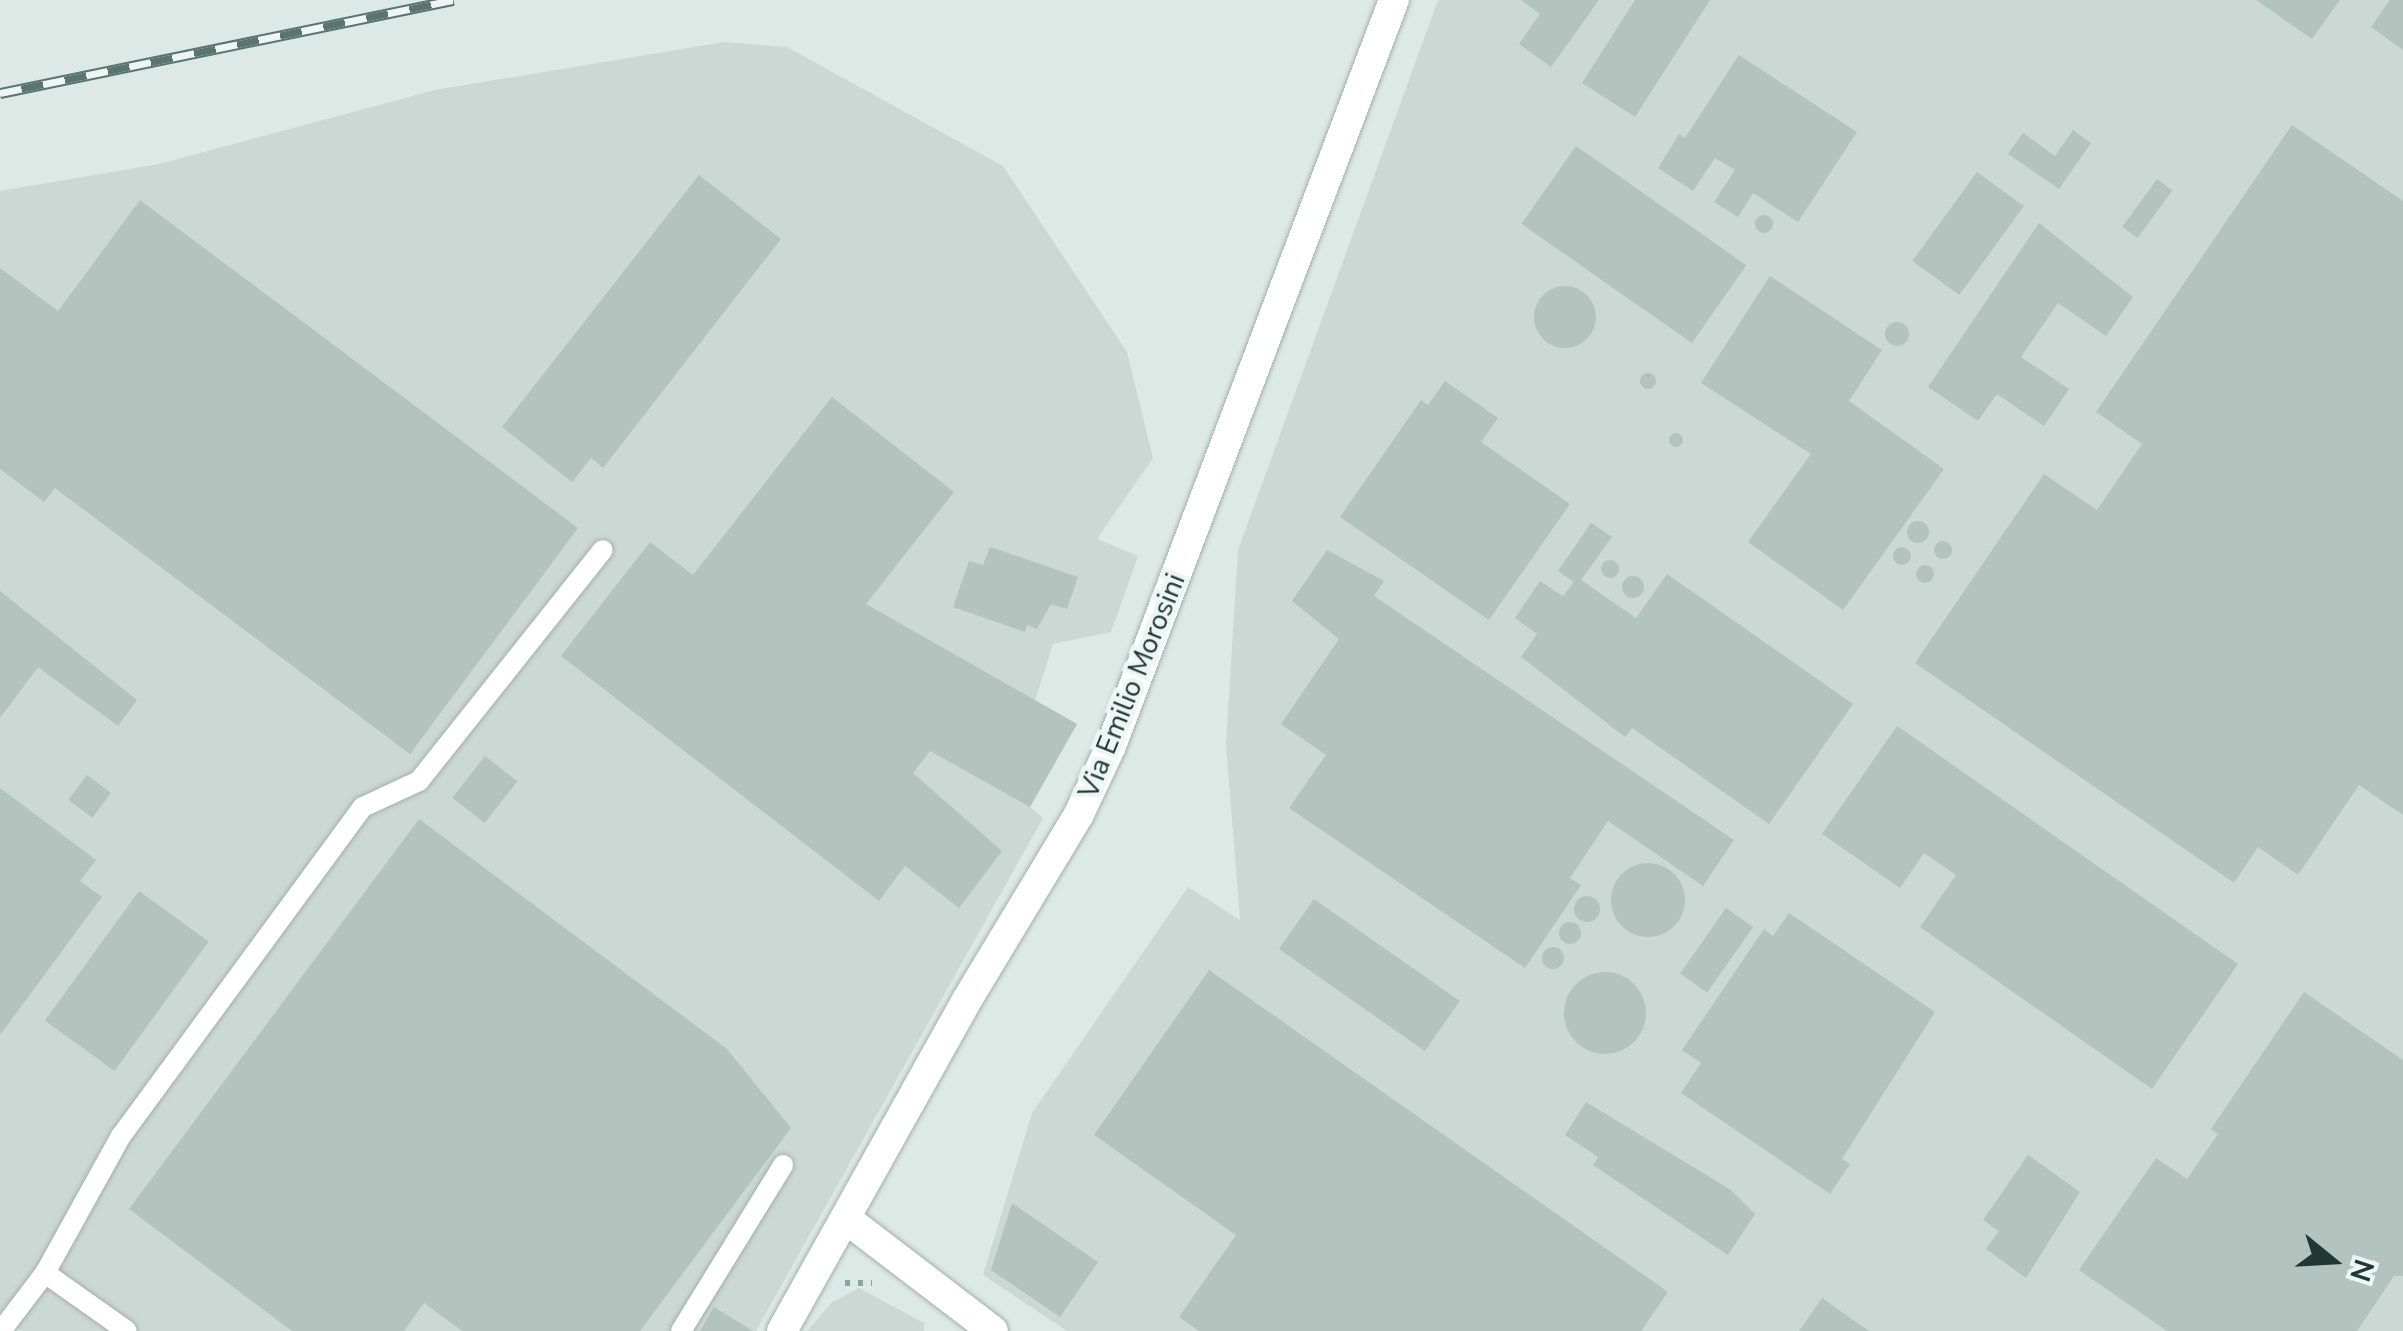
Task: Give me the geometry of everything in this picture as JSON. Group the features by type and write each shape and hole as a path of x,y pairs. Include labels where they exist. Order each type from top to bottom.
{"street":[{"name":"Via Emilio Morosini","path":"782,1331 849,1221 1111,746 1394,0"},
{"path":"849,1221 993,1331"}],"lane":[{"path":"1,1331 44,1273 121,1136 364,807 419,780 603,550"},
{"path":"681,1331 783,1165"},
{"path":"44,1273 127,1331"}],"path":[{"path":"835,1284 884,1286"}],"shaded area":[{"path":"1438,0 2403,0 2403,1331 1067,1331 983,1275 1032,1113 1188,887 1240,920 1226,744 1238,550"},
{"path":"724,42 787,47 1003,166 1127,352 1153,458 1097,539 1138,556 1111,632 1053,644 1035,701 1077,724 1030,807 1043,818 756,1331 22,1331 0,1315 0,191 159,164 435,90"},
{"path":"859,1288 924,1323 924,1331 807,1331 831,1303"}],"building":[{"path":"1521,0 1599,0 1551,67 1519,44 1540,14"},
{"path":"1635,0 1710,0 1635,117 1582,83"},
{"path":"2256,0 2340,0 2312,39"},
{"path":"2390,0 2403,0 2403,50 2371,27"},
{"path":"1739,55 1857,132 1798,222 1753,193 1738,217 1714,202 1735,170 1715,158 1693,191 1658,168 1679,134 1685,138"},
{"path":"2292,125 2403,201 2403,815 2359,785 2298,875 2258,847 2234,883 1915,663 2044,474 2097,510 2142,444 2096,412"},
{"path":"2073,130 2091,143 2059,189 2008,154 2023,133 2055,156"},
{"path":"1576,146 1746,265 1692,343 1522,224"},
{"path":"1977,172 2024,206 1959,295 1912,261"},
{"path":"699,175 781,239 603,468 591,458 572,482 502,427"},
{"path":"2157,179 2172,190 2138,238 2122,227"},
{"path":"140,200 578,528 410,754 55,488 44,502 0,469 0,268 58,311"},
{"path":"1764,215 1773,224 1764,233 1755,224"},
{"path":"2039,223 2133,297 2106,336 2058,303 2021,357 2069,389 2044,426 1997,394 1978,421 1928,387"},
{"path":"1770,276 1882,350 1849,401 1944,469 1843,610 1748,542 1811,454 1701,383"},
{"path":"1565,286 1587,295 1596,317 1587,339 1565,348 1543,339 1534,317 1543,295"},
{"path":"1897,322 1909,334 1897,346 1885,334"},
{"path":"1648,373 1656,381 1648,389 1640,381"},
{"path":"1445,381 1498,418 1481,442 1570,504 1489,620 1340,517 1421,400 1428,405"},
{"path":"832,397 954,492 866,604 1077,724 1030,807 930,751 913,773 1002,851 959,908 905,866 879,901 561,656 650,542 693,575"},
{"path":"1676,433 1683,440 1676,447 1669,440"},
{"path":"1918,521 1929,532 1918,543 1907,532"},
{"path":"1591,523 1612,537 1581,580 1636,618 1667,574 1853,704 1769,824 1632,728 1625,737 1521,657 1537,634 1515,618 1540,581 1563,596 1574,582 1558,571"},
{"path":"1943,541 1952,550 1943,559 1934,550"},
{"path":"990,547 1078,577 1067,609 1051,604 1037,629 1027,625 1025,632 953,607 969,561 983,565"},
{"path":"1902,547 1909,549 1909,563 1902,565 1895,563 1893,556 1895,549"},
{"path":"1327,550 1384,581 1374,596 1734,840 1703,886 1608,821 1570,878 1581,885 1525,968 1289,808 1326,755 1281,724 1339,639 1292,601"},
{"path":"1610,560 1619,569 1610,578 1601,569"},
{"path":"1925,565 1932,567 1932,581 1925,583 1918,581 1916,574 1918,567"},
{"path":"1633,576 1641,579 1641,595 1633,598 1625,595 1622,587 1625,579"},
{"path":"0,591 137,700 118,726 38,667 0,718"},
{"path":"1897,726 2238,964 2152,1089 1920,927 1956,875 1924,853 1900,888 1822,834"},
{"path":"485,756 517,781 485,823 452,798"},
{"path":"87,775 111,793 92,818 68,800"},
{"path":"0,788 96,860 80,881 102,897 0,1035"},
{"path":"419,819 727,1049 791,1128 640,1331 462,1331 424,1303 404,1331 292,1331 129,1209"},
{"path":"1648,863 1674,874 1685,900 1674,926 1648,937 1622,926 1611,900 1622,874"},
{"path":"139,891 209,942 115,1071 45,1020"},
{"path":"1587,896 1596,900 1600,909 1596,918 1587,922 1578,918 1574,909 1578,900"},
{"path":"1314,899 1460,1001 1425,1051 1279,949"},
{"path":"1726,908 1753,927 1707,992 1680,974"},
{"path":"1789,913 1935,1012 1842,1159 1850,1164 1830,1194 1681,1093 1701,1063 1682,1050 1764,929 1773,936"},
{"path":"1566,922 1574,922 1581,933 1574,944 1566,944 1559,937 1559,929"},
{"path":"1553,947 1561,950 1561,966 1553,969 1545,966 1542,958 1545,950"},
{"path":"1209,970 1668,1292 1641,1331 1199,1331 1179,1317 1236,1235 1094,1135"},
{"path":"1605,972 1621,975 1634,984 1643,997 1643,1029 1634,1042 1621,1051 1605,1054 1589,1051 1576,1042 1567,1029 1564,1013 1567,997 1576,984 1589,975"},
{"path":"2304,992 2403,1060 2403,1276 2394,1276 2357,1331 2167,1331 2079,1270 2156,1158 2187,1179 2218,1134 2211,1129"},
{"path":"1586,1102 1731,1190 1755,1214 1728,1255 1593,1165 1598,1157 1565,1135"},
{"path":"2028,1155 2080,1192 2026,1278 1986,1249 1999,1231 1983,1220"},
{"path":"1012,1203 1098,1262 1060,1317 991,1270"},
{"path":"1822,1298 1869,1331 1799,1331"},
{"path":"714,1307 753,1331 700,1331"}],"railway":[{"path":"0,93 454,0"}]}
